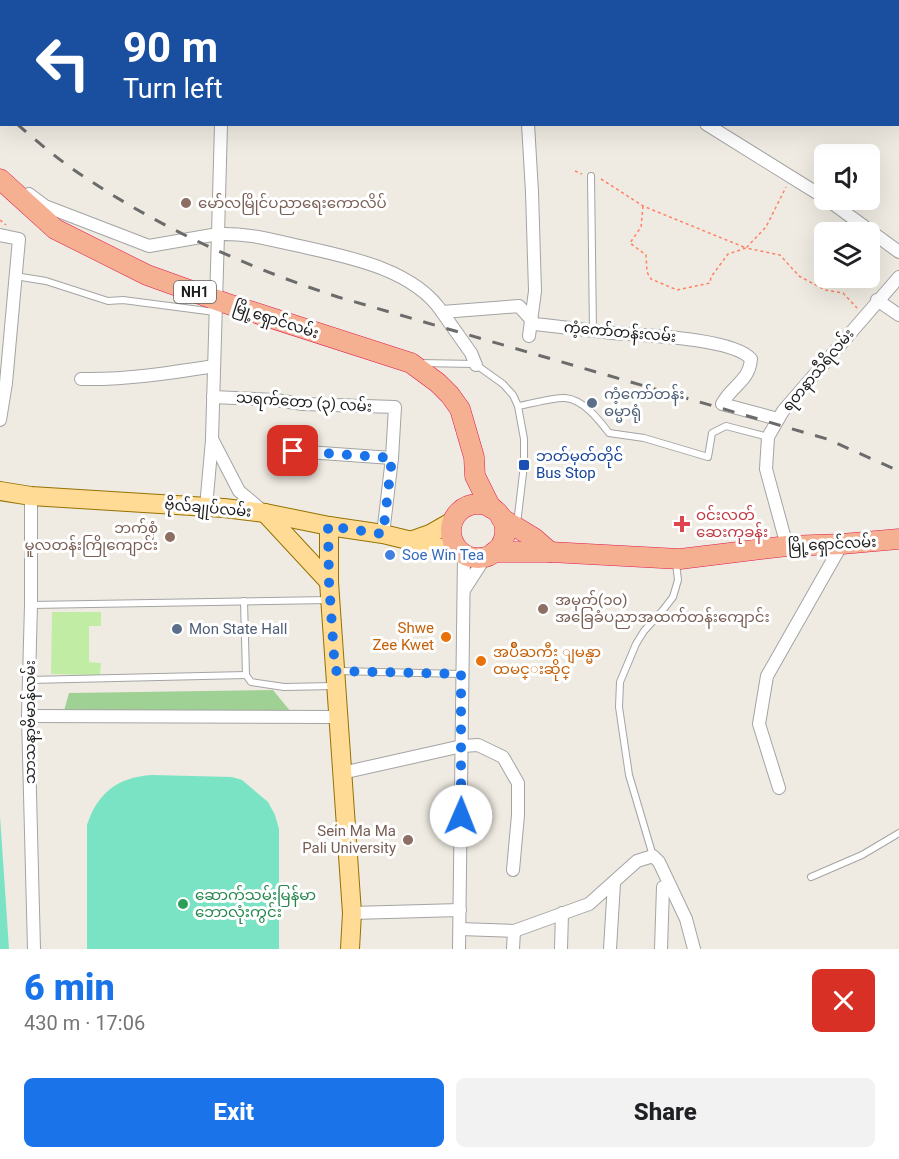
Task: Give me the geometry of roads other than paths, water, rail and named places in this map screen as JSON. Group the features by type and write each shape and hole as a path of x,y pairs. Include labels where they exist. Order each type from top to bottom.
{"highway":[{"name":"မြို့ရှောင်လမ်း","path":"0,179 55,229 147,275 411,363 438,383 460,409 474,457 475,476 458,514"},
{"name":"မြို့ရှောင်လမ်း","path":"475,476 503,518 550,552"},
{"path":"477,504 503,518 504,536 490,554 471,557 462,552 451,537 458,514 477,504"},
{"name":"မြို့ရှောင်လမ်း","path":"490,554 550,552 676,558 787,546 899,539"}],"main road":[{"name":"ဗိုလ်ချုပ်လမ်း","path":"0,491 31,496 264,513 383,534 462,552"},
{"path":"264,513 329,582"},
{"path":"413,540 430,534 458,514"},
{"path":"328,526 330,600 352,913 350,949"}],"street":[{"path":"206,507 212,439 221,126"},
{"path":"528,126 535,291 529,336"},
{"path":"709,126 814,191"},
{"path":"0,170 45,206 149,246 218,234 240,233 338,255 378,267 409,282 433,299 471,353 476,365"},
{"path":"841,210 899,252"},
{"path":"0,235 19,239 0,420"},
{"name":"ရတနာသီရိလမ်း","path":"787,546 766,470 768,437 778,419 864,315 899,277"},
{"path":"877,300 899,315"},
{"name":"ကံ့ကော်တန်းလမ်း","path":"442,312 519,306 535,324 685,338 725,346 747,354 751,359 750,370 722,404 778,419"},
{"path":"81,379 108,380 155,376 214,366"},
{"name":"သရက်တော (၃) လမ်း","path":"213,397 275,400 303,404 395,407 392,458"},
{"path":"212,439 239,491 264,513"},
{"path":"293,451 392,458 383,534"},
{"name":"သာသနာ့ဗိမာန်လမ်း","path":"31,496 28,716 34,949"},
{"path":"779,788 759,724 767,675 842,544"},
{"path":"459,949 462,552"},
{"path":"463,591 490,554"},
{"path":"28,716 338,717"},
{"path":"342,774 462,746 478,745 502,757 518,783 518,815 513,870"},
{"path":"460,929 514,931 589,903 637,861 653,856 659,862 686,919 694,949"},
{"path":"610,949 614,883"},
{"path":"661,949 663,887"},
{"path":"352,913 460,910"},
{"path":"561,949 562,913"},
{"path":"513,949 514,931"}],"lane":[{"path":"591,176 593,331"},
{"path":"15,276 46,281 108,301 123,300 216,312"},
{"path":"411,363 476,365 503,384 513,395 518,406 524,439 524,465 503,518"},
{"path":"518,406 565,398 586,408 598,418 609,433 644,438 708,457 712,433 726,426 768,437"},
{"path":"653,856 629,775 619,707 620,682 644,631 673,597 678,580 676,558"},
{"path":"31,605 330,600"},
{"path":"244,602 246,675 251,682 284,687 336,679 461,674"},
{"path":"29,680 246,675"},
{"path":"811,877 862,855 899,833"}],"railway":[{"path":"19,126 86,178 146,214 208,246 305,286 827,439 899,471"}],"place":[{"name":"မော်လမြိုင်ပညာရေးကောလိပ်","path":"186,203"},
{"name":"ကံ့ကော်တန်း ဓမ္မာရုံ","path":"592,403"},
{"name":"ဘတ်မှတ်တိုင် Bus Stop","path":"524,465"},
{"name":"ဝင်းလတ် ဆေးကုခန်း","path":"682,524"},
{"name":"ဘက်စုံ မူလတန်းကြိုကျောင်း","path":"170,537"},
{"name":"Soe Win Tea","path":"390,555"},
{"name":"အမှတ်(၁၀) အခြေခံပညာအထက်တန်းကျောင်း","path":"543,609"},
{"name":"Mon State Hall","path":"177,629"},
{"name":"Shwe Zee Kwet","path":"446,637"},
{"name":"အပ်ိဳႀကီး ျမန္မာ ထမင္းဆိုင္","path":"481,661"},
{"name":"Sein Ma Ma Pali University","path":"408,840"},
{"name":"ဆောက်သမ်းမြန်မာ ဘောလုံးကွင်း","path":"183,904"}]}
